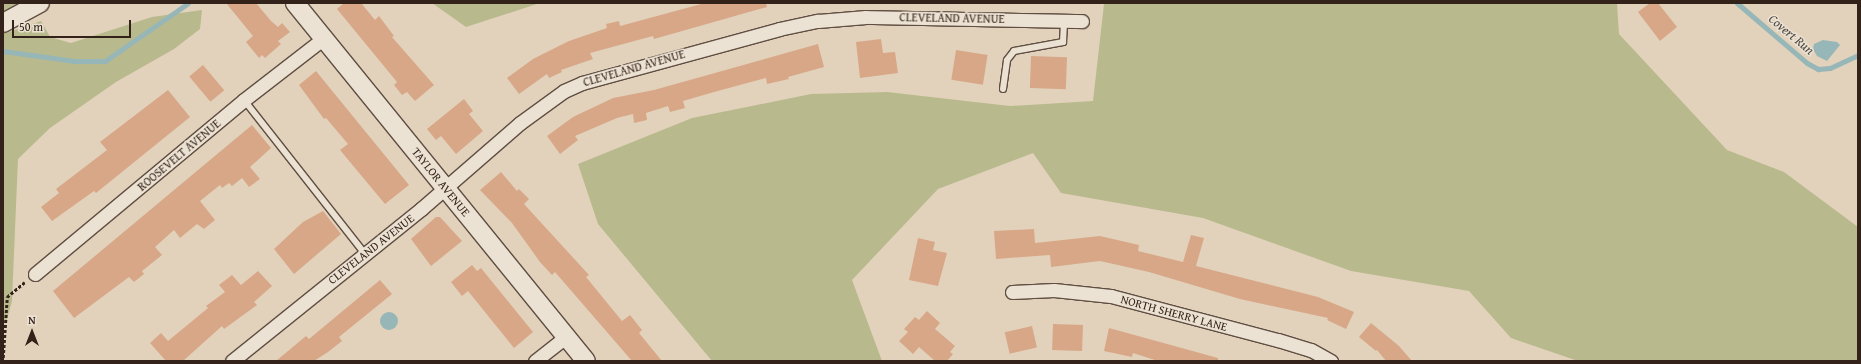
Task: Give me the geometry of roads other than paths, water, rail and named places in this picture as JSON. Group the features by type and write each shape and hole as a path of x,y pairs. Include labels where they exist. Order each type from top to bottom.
{"street":[{"path":"3,22 40,3"},
{"name":"TAYLOR AVENUE","path":"295,3 586,361"},
{"name":"CLEVELAND AVENUE","path":"232,361 446,188 520,123 564,91 614,72 818,21 866,17 1082,21"},
{"name":"ROOSEVELT AVENUE","path":"35,274 244,100 324,38"},
{"name":"NORTH SHERRY LANE","path":"1012,292 1054,290 1111,296 1278,340 1311,350 1331,361"},
{"path":"536,361 566,337"}],"lane":[{"path":"1003,89 1007,60 1014,51 1063,42 1064,20"},
{"path":"244,100 365,254"}],"water":[{"path":"1823,40 1837,42 1840,45 1827,61 1817,56 1813,49 1814,44"},
{"path":"389,312 395,315 398,321 395,327 389,330 383,327 380,321 383,315"}],"waterway":[{"name":"Covert Run","path":"3,51 74,61 105,61 188,3"},
{"name":"Covert Run","path":"1737,3 1807,63 1818,69 1830,68 1858,55"}]}
